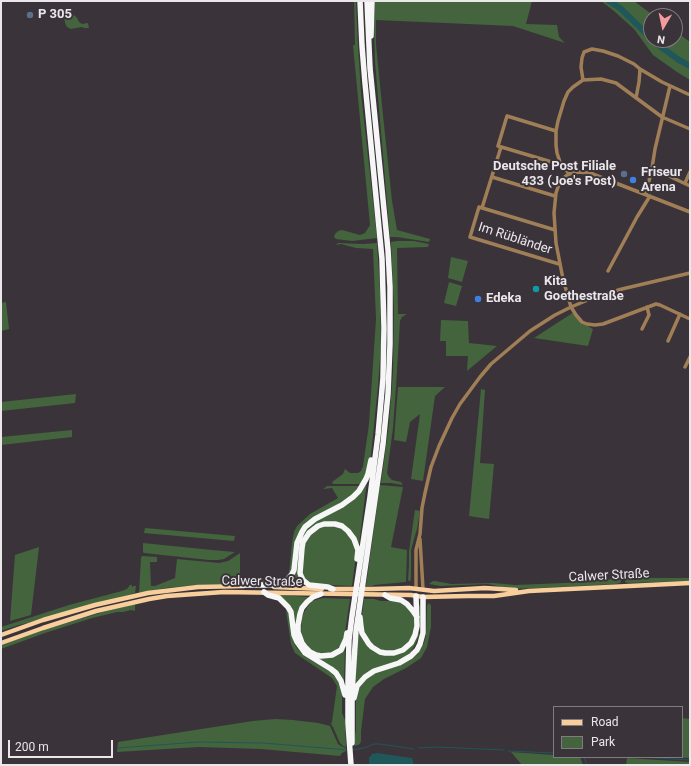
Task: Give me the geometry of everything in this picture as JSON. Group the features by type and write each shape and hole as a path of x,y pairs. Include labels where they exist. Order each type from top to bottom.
{"highway":[{"path":"348,723 348,670 352,616 377,445 381,403 384,328 384,284 365,84 360,1"},
{"path":"354,765 351,741 356,631 385,426 389,375 390,325 390,287 387,237 370,68 367,1"},
{"path":"370,68 372,1"},
{"path":"241,585 278,585 287,581 294,570 297,542 305,527 315,518 342,505 359,491 368,474 373,453 377,445"},
{"path":"333,589 309,584 303,580 300,573 302,548 306,537 313,529 324,524 335,524 342,526 348,531 354,539 358,550 358,572"},
{"path":"363,579 365,585 360,618 361,627 369,644 380,652 390,653 400,651 411,643 415,635 417,617 416,596"},
{"path":"264,592 268,595 279,598 288,607 292,618 294,635 301,649 311,658 331,669 339,676 344,690 346,717 351,741"},
{"path":"321,594 307,602 302,608 298,619 299,636 304,647 310,652 316,655 324,656 332,655 340,650 346,639 348,621 352,616"},
{"path":"385,596 401,600 414,611 417,617"},
{"path":"352,711 356,691 365,676 374,671 399,663 411,656 420,644 424,632 423,597"},
{"path":"351,765 352,757"}],"main road":[{"name":"Calwer Straße","path":"1,643 96,611 148,599 199,594 224,592 264,592 423,597 494,596 529,591 690,583"},
{"name":"Calwer Straße","path":"1,635 43,620 95,605 148,593 198,587 241,585 333,589 423,589 434,591 489,588 529,591"},
{"path":"416,589 416,596"},
{"path":"423,589 423,597"}],"street":[{"path":"583,80 581,67 584,52 592,50 603,51 634,64 662,82 690,95"},
{"path":"636,98 640,69"},
{"path":"569,174 560,162 557,153 556,131 560,111 566,96 572,87 583,80 601,79 616,83 662,117 690,129"},
{"path":"608,271 648,195 654,149 670,86"},
{"name":"Im Rübländer","path":"556,131 507,116 492,177 470,237 560,264"},
{"path":"499,147 555,163 560,162"},
{"path":"652,168 690,186"},
{"path":"690,212 590,173 578,172 569,174 562,179 559,184 554,213 562,280 571,307 582,322 594,325 603,324 656,304 690,319"},
{"path":"685,184 690,172"},
{"path":"492,177 556,196"},
{"path":"481,208 555,230"},
{"path":"423,589 420,534 426,485 434,457 444,434 460,404 480,377 491,364 530,331 571,307 595,297 622,289 690,273"},
{"path":"642,328 649,315 647,307"},
{"path":"668,341 680,314"},
{"path":"685,367 690,357"},
{"path":"416,589 416,550 420,534"}],"green space":[{"path":"354,1 356,1 361,93 377,238 352,241 336,239 334,237 338,231 342,230 360,235 365,233 370,225 353,45 355,45"},
{"path":"375,1 532,1 526,24 557,25 559,37 565,43 513,26 376,20 376,44 383,115 392,201 397,230 430,239 429,242 390,237 375,62"},
{"path":"601,1 634,1 643,8 643,41 634,29"},
{"path":"63,9 75,16 82,24 88,23 89,28 82,27 71,29 67,27"},
{"path":"683,37 690,42 690,80 677,72 653,55 648,48 683,48"},
{"path":"414,241 429,244 428,247 397,248 398,314 407,314 402,317 400,321 393,428 387,473 392,480 401,482 403,485 381,483 389,424 393,372 394,310 391,242"},
{"path":"338,243 377,243 381,345 371,455 362,484 333,484 332,482 343,474 345,469 350,473 358,473 361,471 363,466 369,424 376,319 373,249 356,248 341,244 336,245"},
{"path":"451,257 468,261 462,282 448,278"},
{"path":"449,282 462,286 456,306 444,303"},
{"path":"6,302 9,329 1,331 1,303"},
{"path":"574,312 581,322 593,329 588,346 534,338"},
{"path":"441,320 468,321 469,345 469,343 497,346 467,371 468,356 446,356 446,341 440,341"},
{"path":"398,387 445,387 435,396 423,481 411,479 420,414 410,422 406,442 394,440"},
{"path":"481,389 485,390 480,463 494,464 489,519 469,516"},
{"path":"76,394 75,403 1,411 1,402"},
{"path":"72,430 72,437 1,445 1,437"},
{"path":"367,481 359,545 357,541 335,522 309,530 298,572 307,585 292,585 288,582 298,561 299,543 305,530 313,522 350,503 364,487"},
{"path":"380,485 403,487 391,547 407,550 406,582 366,586"},
{"path":"327,486 360,486 351,496 304,526 291,571 284,580 278,583 197,585 166,588 139,593 142,556 157,557 157,562 150,562 151,586 155,586 175,578 177,559 219,563 228,561 240,553 240,581 282,579 289,572 292,543 297,526 310,514 338,498 332,488 323,489"},
{"path":"415,510 420,511 411,550 410,582 408,580 409,551"},
{"path":"324,526 341,528 345,531 354,544 356,555 352,586 311,584 305,579 302,573 304,545 311,533"},
{"path":"145,528 235,536 234,541 144,533"},
{"path":"143,543 235,552 224,559 209,560 144,553"},
{"path":"39,547 31,615 10,621 15,555"},
{"path":"627,574 636,578 690,578 690,581 628,583 625,582 625,576"},
{"path":"621,577 621,582 616,584 541,588 509,589 487,584 440,586 429,584 435,581 451,584 493,583 515,585 589,582"},
{"path":"130,585 132,585 132,587 136,586 135,593 1,631 1,627 69,605 122,591 127,589"},
{"path":"279,595 309,597 301,607 296,620 296,631 299,642 304,649 298,642 293,615 290,608 285,601 279,597"},
{"path":"323,598 350,599 343,643 333,653 323,654 317,653 309,648 303,639 301,631 302,616 308,606 312,601"},
{"path":"364,599 398,601 408,607 415,618 414,632 408,644 399,650 384,651 369,642 363,628 362,615"},
{"path":"428,603 431,605 431,627 427,647 421,658 373,687 365,699 361,741 360,744 355,746 356,699 360,685 372,673 413,658 418,654 424,643 426,635"},
{"path":"135,604 135,611 131,610 117,612 92,618 1,649 1,645 37,632"},
{"path":"419,605 420,610 419,635 411,652 403,659 378,668 354,689 359,630 365,642 392,655 417,637 419,631"},
{"path":"286,611 288,611 289,614 294,643 297,648 303,655 334,674 342,688 342,713 345,720 346,747 340,743 331,724 337,686 332,678 295,653 291,644"},
{"path":"345,648 344,682 334,669 309,654 304,649 315,657 322,658 335,655"},
{"path":"683,718 690,719 690,758 683,758"},
{"path":"275,719 318,723 330,726 338,744 346,748 346,751 340,756 261,749 199,747 117,752 118,742 253,721"},
{"path":"511,752 553,755 553,758 580,758 583,765 522,765"},
{"path":"627,758 690,762 690,765 626,765"}],"water":[{"path":"377,753 412,758 414,765 369,765 369,758 372,754"}],"waterway":[{"path":"609,1 620,8 643,30"},
{"path":"662,48 690,66"},
{"path":"118,748 198,742 263,743 348,750"},
{"path":"352,750 364,748 374,744 414,749"},
{"path":"419,748 437,747 504,750"},
{"path":"508,751 553,753"},
{"path":"584,758 587,765"},
{"path":"656,758 690,760"}],"place":[{"name":"P 305","path":"30,15"},
{"name":"Deutsche Post Filiale 433 (Joe's Post)","path":"624,174"},
{"name":"Friseur Arena","path":"633,180"},
{"name":"Kita Goethestraße","path":"536,289"},
{"name":"Edeka","path":"478,299"}]}
